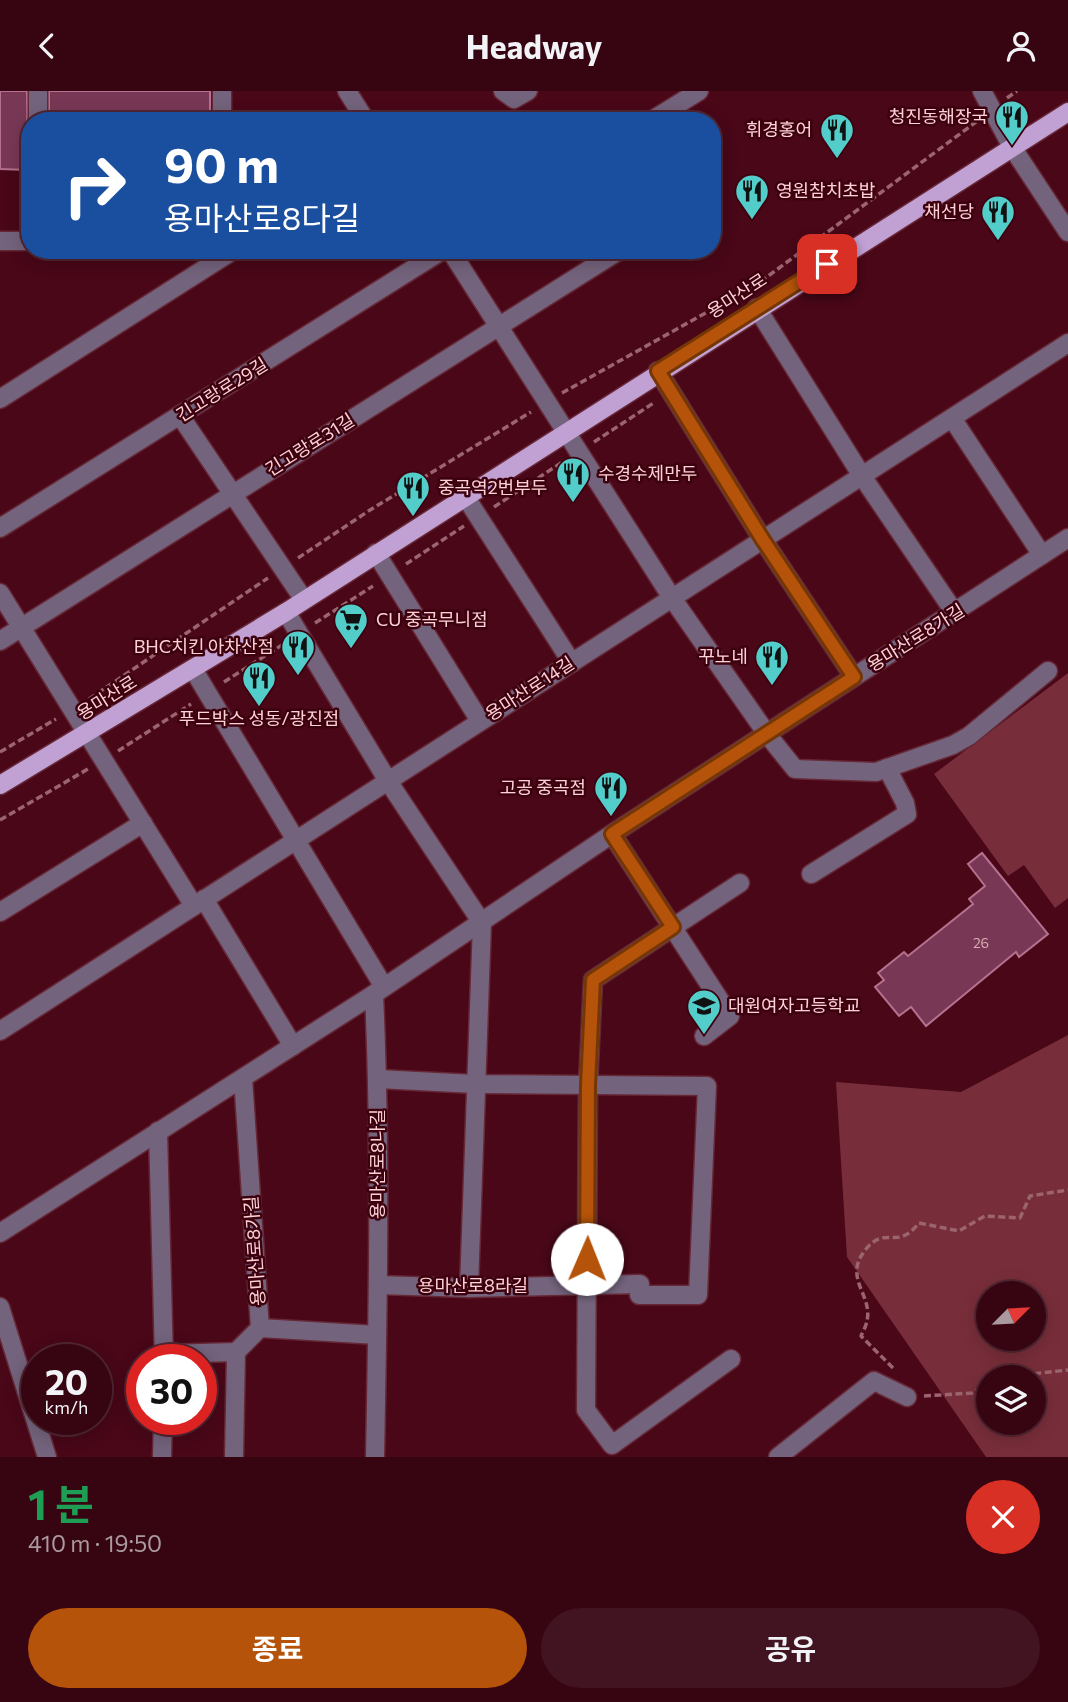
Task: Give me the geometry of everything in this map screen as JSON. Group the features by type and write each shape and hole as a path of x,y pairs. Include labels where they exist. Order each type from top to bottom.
{"main road":[{"name":"용마산로","path":"0,785 285,612 658,371 1068,112"}],"street":[{"path":"38,91 38,112"},
{"path":"222,91 222,112"},
{"path":"347,91 360,112"},
{"path":"503,91 514,99 528,91"},
{"path":"665,112 699,91"},
{"path":"982,91 1013,147 1068,232"},
{"path":"0,241 21,241"},
{"path":"0,399 220,259"},
{"name":"긴고랑로29길","path":"0,529 429,259"},
{"path":"456,259 673,598 767,734 795,769 864,773 887,768 961,741 1048,671"},
{"name":"긴고랑로31길","path":"0,641 606,259"},
{"path":"757,308 862,476 955,613"},
{"name":"용마산로14길","path":"0,1031 1068,343"},
{"path":"658,371 763,540 854,677"},
{"path":"181,417 304,600"},
{"path":"952,418 1042,555"},
{"path":"466,496 572,663"},
{"name":"용마산로8가길","path":"0,1233 293,1046 482,923 612,834 1068,538"},
{"path":"376,553 480,722"},
{"path":"0,593 143,823 199,902 293,1046"},
{"path":"285,612 388,781 482,923 469,1288"},
{"path":"193,669 379,990"},
{"path":"811,874 907,814 907,807 887,768"},
{"path":"0,912 143,823"},
{"path":"612,834 730,1016 704,1036"},
{"path":"731,1359 612,1445 586,1410 588,1085 593,980 740,883"},
{"name":"용마산로8나길","path":"375,1457 379,1285 379,990"},
{"name":"용마산로8가길","path":"236,1352 260,1328 243,1078"},
{"path":"378,1079 475,1084 588,1085"},
{"name":"용마산로8라길","path":"379,1285 469,1288 640,1284 639,1295 698,1295 707,1086 588,1085"},
{"path":"158,1131 164,1344"},
{"path":"0,1307 47,1457"},
{"path":"260,1328 377,1335"},
{"path":"217,1353 236,1352 234,1457"},
{"path":"778,1457 874,1381 908,1397"},
{"path":"162,1457 163,1435"}],"path":[{"path":"0,752 72,709 370,510 549,401 764,281 1017,91"},
{"path":"0,820 104,760 671,392"},
{"path":"976,1391 908,1397 899,1373 860,1336 868,1319 863,1294 856,1284 857,1261 877,1238 886,1236 897,1240 909,1236 919,1223 959,1231 985,1216 1020,1218 1030,1196 1068,1189"},
{"path":"1046,1372 1068,1370"}],"shaded area":[{"path":"1068,673 1068,898 1055,908 1024,865 1008,876 934,774"},
{"path":"1068,1035 1068,1457 986,1457 847,1257 836,1082 961,1092"}],"building":[{"path":"0,91 27,91 27,112 21,112 21,170 0,169"},
{"path":"49,91 210,91 210,112 49,112"},
{"name":"대원여자고등학교","path":"982,853 1048,934 1019,957 1016,952 926,1026 911,1007 899,1016 875,987 884,980 878,973 904,952 908,956 973,904 969,899 985,886 968,864"}],"place":[{"name":"청진동해장국","path":"1012,147"},
{"name":"휘경홍어","path":"837,160"},
{"name":"영원참치초밥","path":"752,221"},
{"name":"채선당","path":"998,242"},
{"name":"수경수제만두","path":"573,504"},
{"name":"중곡역2번부두","path":"413,518"},
{"name":"CU 중곡무니점","path":"351,650"},
{"name":"BHC치킨 아차산점","path":"298,677"},
{"name":"꾸노네","path":"772,687"},
{"name":"푸드박스 성동/광진점","path":"259,708"},
{"name":"고공 중곡점","path":"611,818"},
{"name":"대원여자고등학교","path":"704,1036"}],"route":[{"path":"587,1259 588,1085 593,980 673,927 612,834 854,677 763,540 658,371 827,264"}]}
